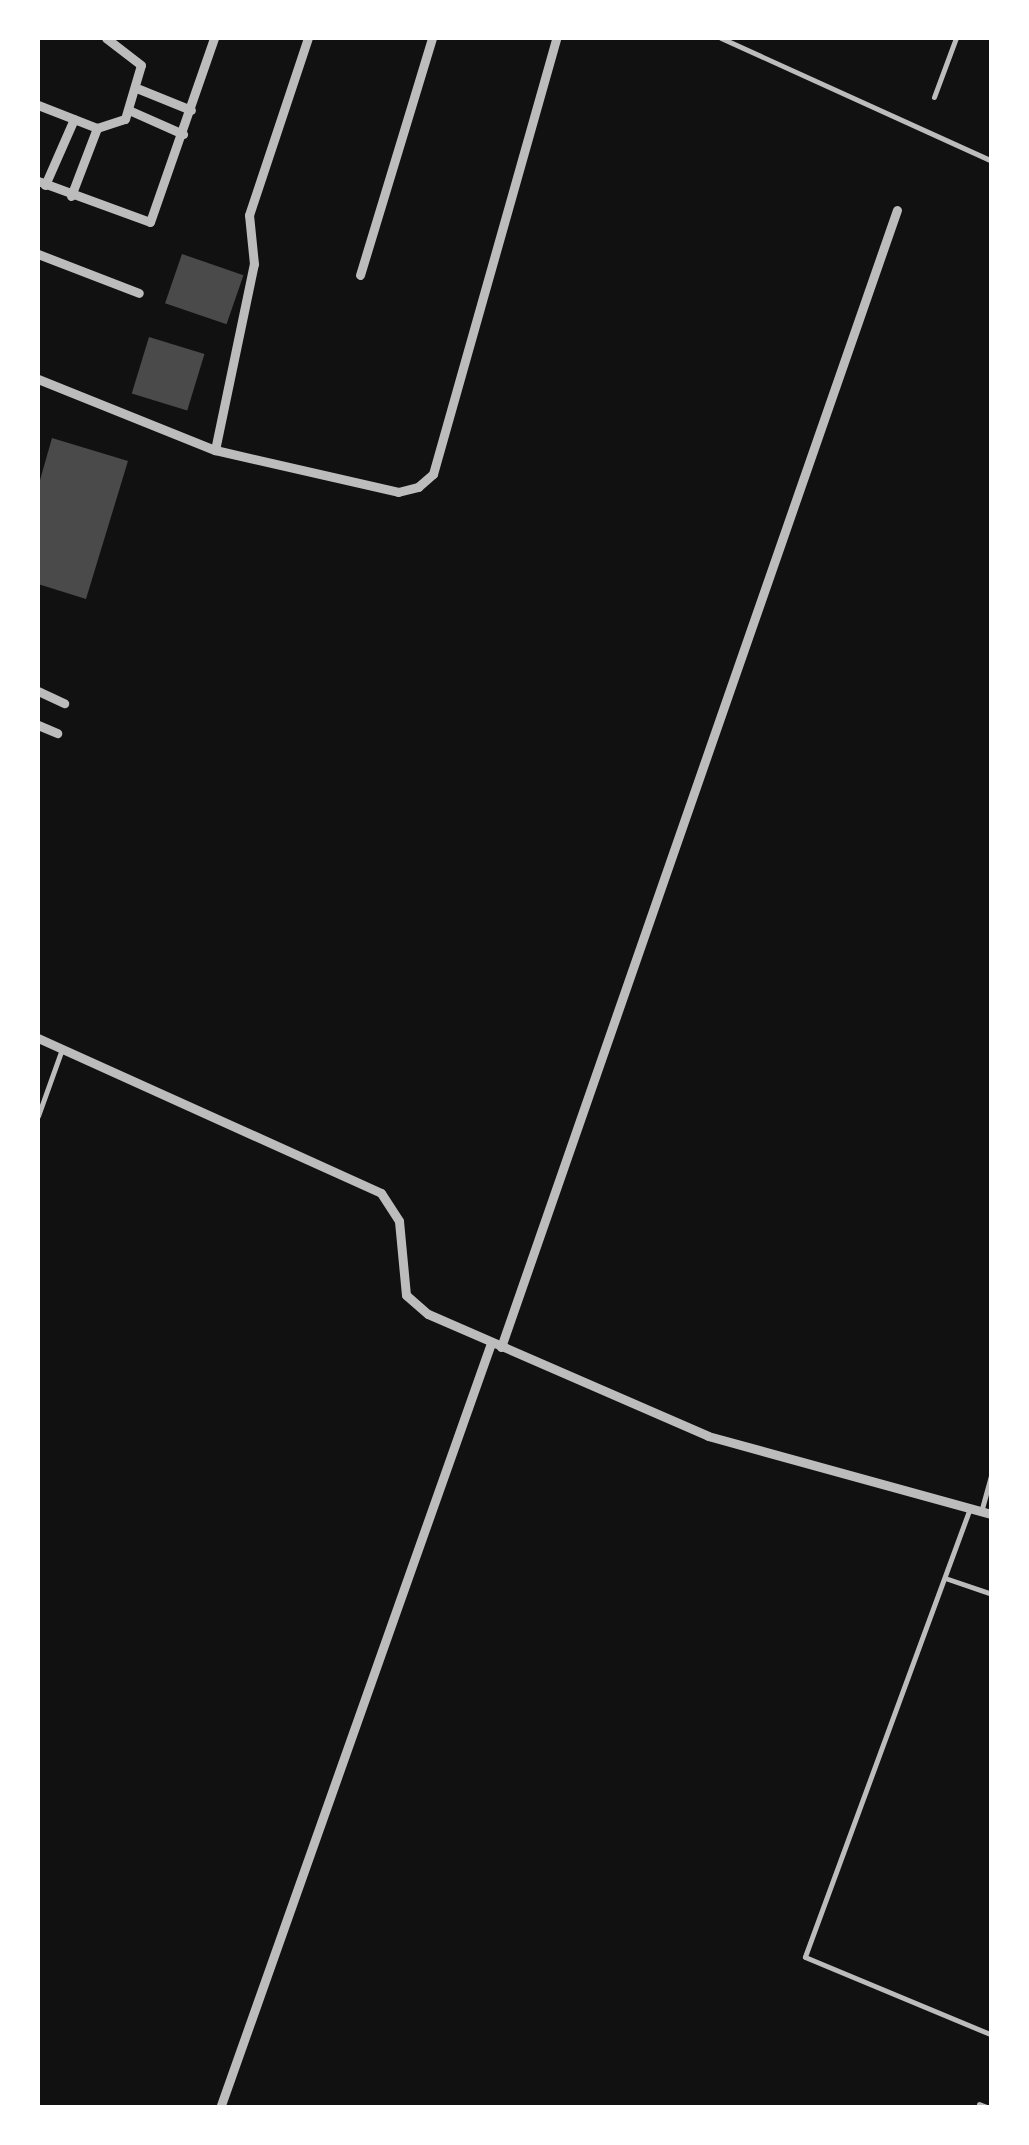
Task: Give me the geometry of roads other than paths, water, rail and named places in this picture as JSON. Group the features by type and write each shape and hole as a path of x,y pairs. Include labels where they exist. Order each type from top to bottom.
{"street":[{"path":"38,104 96,128 116,127 131,111 139,89 141,65 122,40 106,38"},
{"path":"74,119 41,183 150,222 214,38"},
{"path":"215,450 254,264 249,215 308,38"},
{"path":"360,276 432,38"},
{"path":"38,379 215,450 398,492 433,474 556,38"},
{"path":"139,89 191,110"},
{"path":"131,111 183,134"},
{"path":"72,196 96,128"},
{"path":"220,2108 496,1345 897,210"},
{"path":"38,254 139,293"},
{"path":"38,691 64,703"},
{"path":"38,725 58,733"},
{"path":"38,1038 381,1194 399,1221 406,1294 496,1345 708,1436 986,1513"}],"lane":[{"path":"721,38 992,161"},
{"path":"934,97 956,38"},
{"path":"38,1116 62,1049"},
{"path":"986,1513 992,1472"},
{"path":"970,1508 805,1956 992,2035"},
{"path":"945,1578 992,1594"},
{"path":"979,2104 990,2108"}]}
